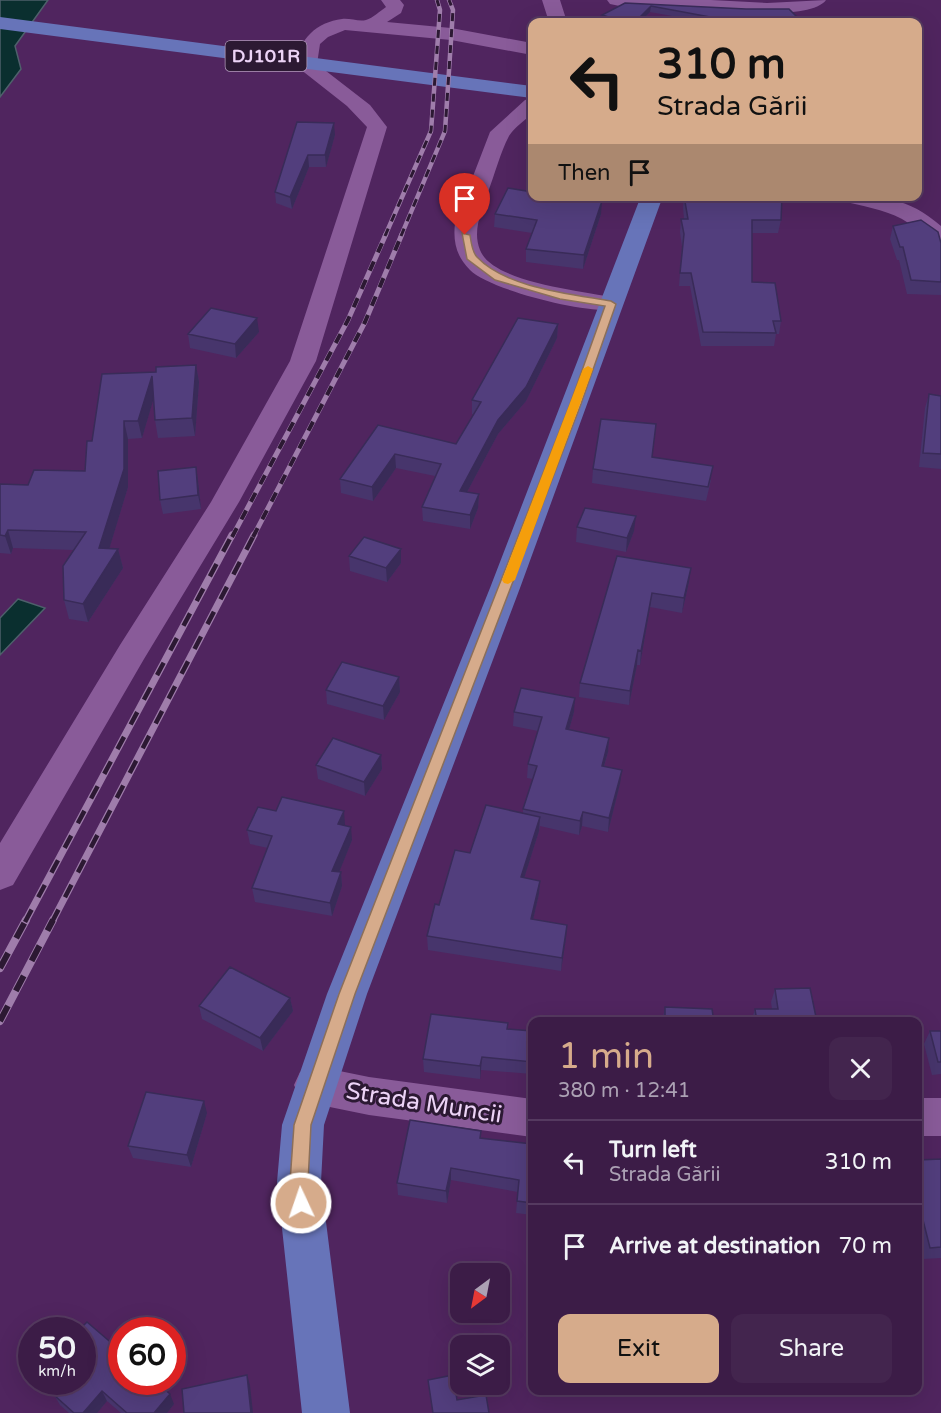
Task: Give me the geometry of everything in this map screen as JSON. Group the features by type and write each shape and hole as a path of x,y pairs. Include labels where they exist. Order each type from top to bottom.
{"main road":[{"name":"DJ101R","path":"0,23 528,91"},
{"path":"326,1413 299,1182 303,1125 347,994 572,415 650,201"}],"street":[{"path":"369,26 394,9 395,5 390,0"},
{"path":"550,0 557,18"},
{"path":"616,0 634,4 677,3 727,7 776,7 817,0"},
{"path":"0,875 130,653 225,502 303,361 377,127 361,108 317,76 307,65 306,52 310,43 330,28 344,24 452,34 528,48"},
{"path":"528,108 500,132 493,147 466,223 465,235 471,257 488,272 512,283 560,296 611,304"},
{"path":"874,201 888,204 914,215 941,238"},
{"path":"888,204 930,204"},
{"name":"Strada Muncii","path":"315,1085 369,1096 528,1117"},
{"path":"922,1118 941,1117"}],"shaded area":[{"path":"0,0 48,0 15,46 21,69 0,97"},
{"path":"18,599 45,608 0,655 0,618"}],"building":[{"path":"625,3 789,9 798,18 716,18 651,6 639,18 612,18 602,15"},
{"path":"297,122 334,123 325,155 308,155 290,197 275,192"},
{"path":"508,188 528,191 528,201 602,201 584,255 526,249 537,220 495,214"},
{"path":"685,201 782,201 781,220 752,220 752,282 775,283 781,321 773,321 776,333 703,332 691,273 680,273 684,234 681,219 688,219"},
{"path":"921,220 938,232 941,243 941,282 911,280 903,247 900,247 893,226"},
{"path":"211,308 257,318 235,344 188,334"},
{"path":"518,318 558,324 526,387 498,420 460,491 479,494 470,515 422,507 441,464 395,454 372,487 340,479 378,425 456,444 481,402 472,400"},
{"path":"196,365 192,418 155,420 152,376 138,421 124,421 124,469 99,548 118,549 83,604 64,600 63,566 86,532 8,530 5,536 0,535 0,484 28,485 34,470 85,471 87,441 92,441 102,374 156,372 156,367"},
{"path":"929,394 941,396 941,454 923,453"},
{"path":"601,419 656,424 652,457 713,466 708,487 593,469"},
{"path":"196,467 198,495 160,500 158,471"},
{"path":"585,508 636,516 627,538 577,527"},
{"path":"364,537 401,549 386,568 349,556"},
{"path":"617,556 691,568 684,598 652,593 641,651 638,650 630,691 580,683"},
{"path":"342,662 399,677 383,706 326,690"},
{"path":"521,688 575,698 566,729 609,738 602,766 622,770 609,818 583,812 580,821 523,809 537,766 528,764 542,717 514,712"},
{"path":"333,738 381,755 364,782 316,765"},
{"path":"282,797 344,811 338,824 351,827 332,871 341,872 330,903 252,888 272,836 247,830 258,807 276,811"},
{"path":"486,805 540,817 521,877 540,881 531,919 567,925 562,958 427,936 435,904 439,905 455,850 470,853"},
{"path":"230,967 290,998 260,1038 199,1006"},
{"path":"810,988 816,1017 756,1017 755,1009 778,1009 775,989"},
{"path":"665,1007 712,1009 713,1017 665,1017"},
{"path":"431,1014 508,1023 507,1029 528,1031 528,1062 482,1057 480,1066 423,1059"},
{"path":"930,1031 941,1031 941,1062 938,1062"},
{"path":"146,1092 204,1101 187,1155 128,1146"},
{"path":"410,1120 481,1131 480,1138 528,1144 528,1202 517,1201 519,1180 451,1168 446,1191 397,1183"},
{"path":"941,1159 941,1247 930,1248 922,1216 922,1160"},
{"path":"96,1330 108,1340 108,1395 169,1395 154,1413 127,1413 102,1391 83,1413 74,1413 54,1395 96,1395"},
{"path":"247,1375 251,1413 184,1413 182,1395 186,1395 186,1388"},
{"path":"450,1376 450,1395 456,1395 457,1400 486,1395 489,1413 433,1413 428,1380"}],"railway":[{"path":"385,236 431,131 440,10 437,0"},
{"path":"401,236 445,131 453,10 449,0"},
{"path":"232,537 348,320 386,234"},
{"path":"253,537 365,322 402,234"},
{"path":"25,922 232,535"},
{"path":"52,922 254,535"},
{"path":"0,968 26,920"},
{"path":"0,1021 53,920"}],"slow traffic":[{"path":"508,580 588,369"}],"route":[{"path":"301,1203 299,1182 303,1125 315,1085 347,994 576,404 611,304 560,296 499,278 479,266 471,257 465,235"}]}
